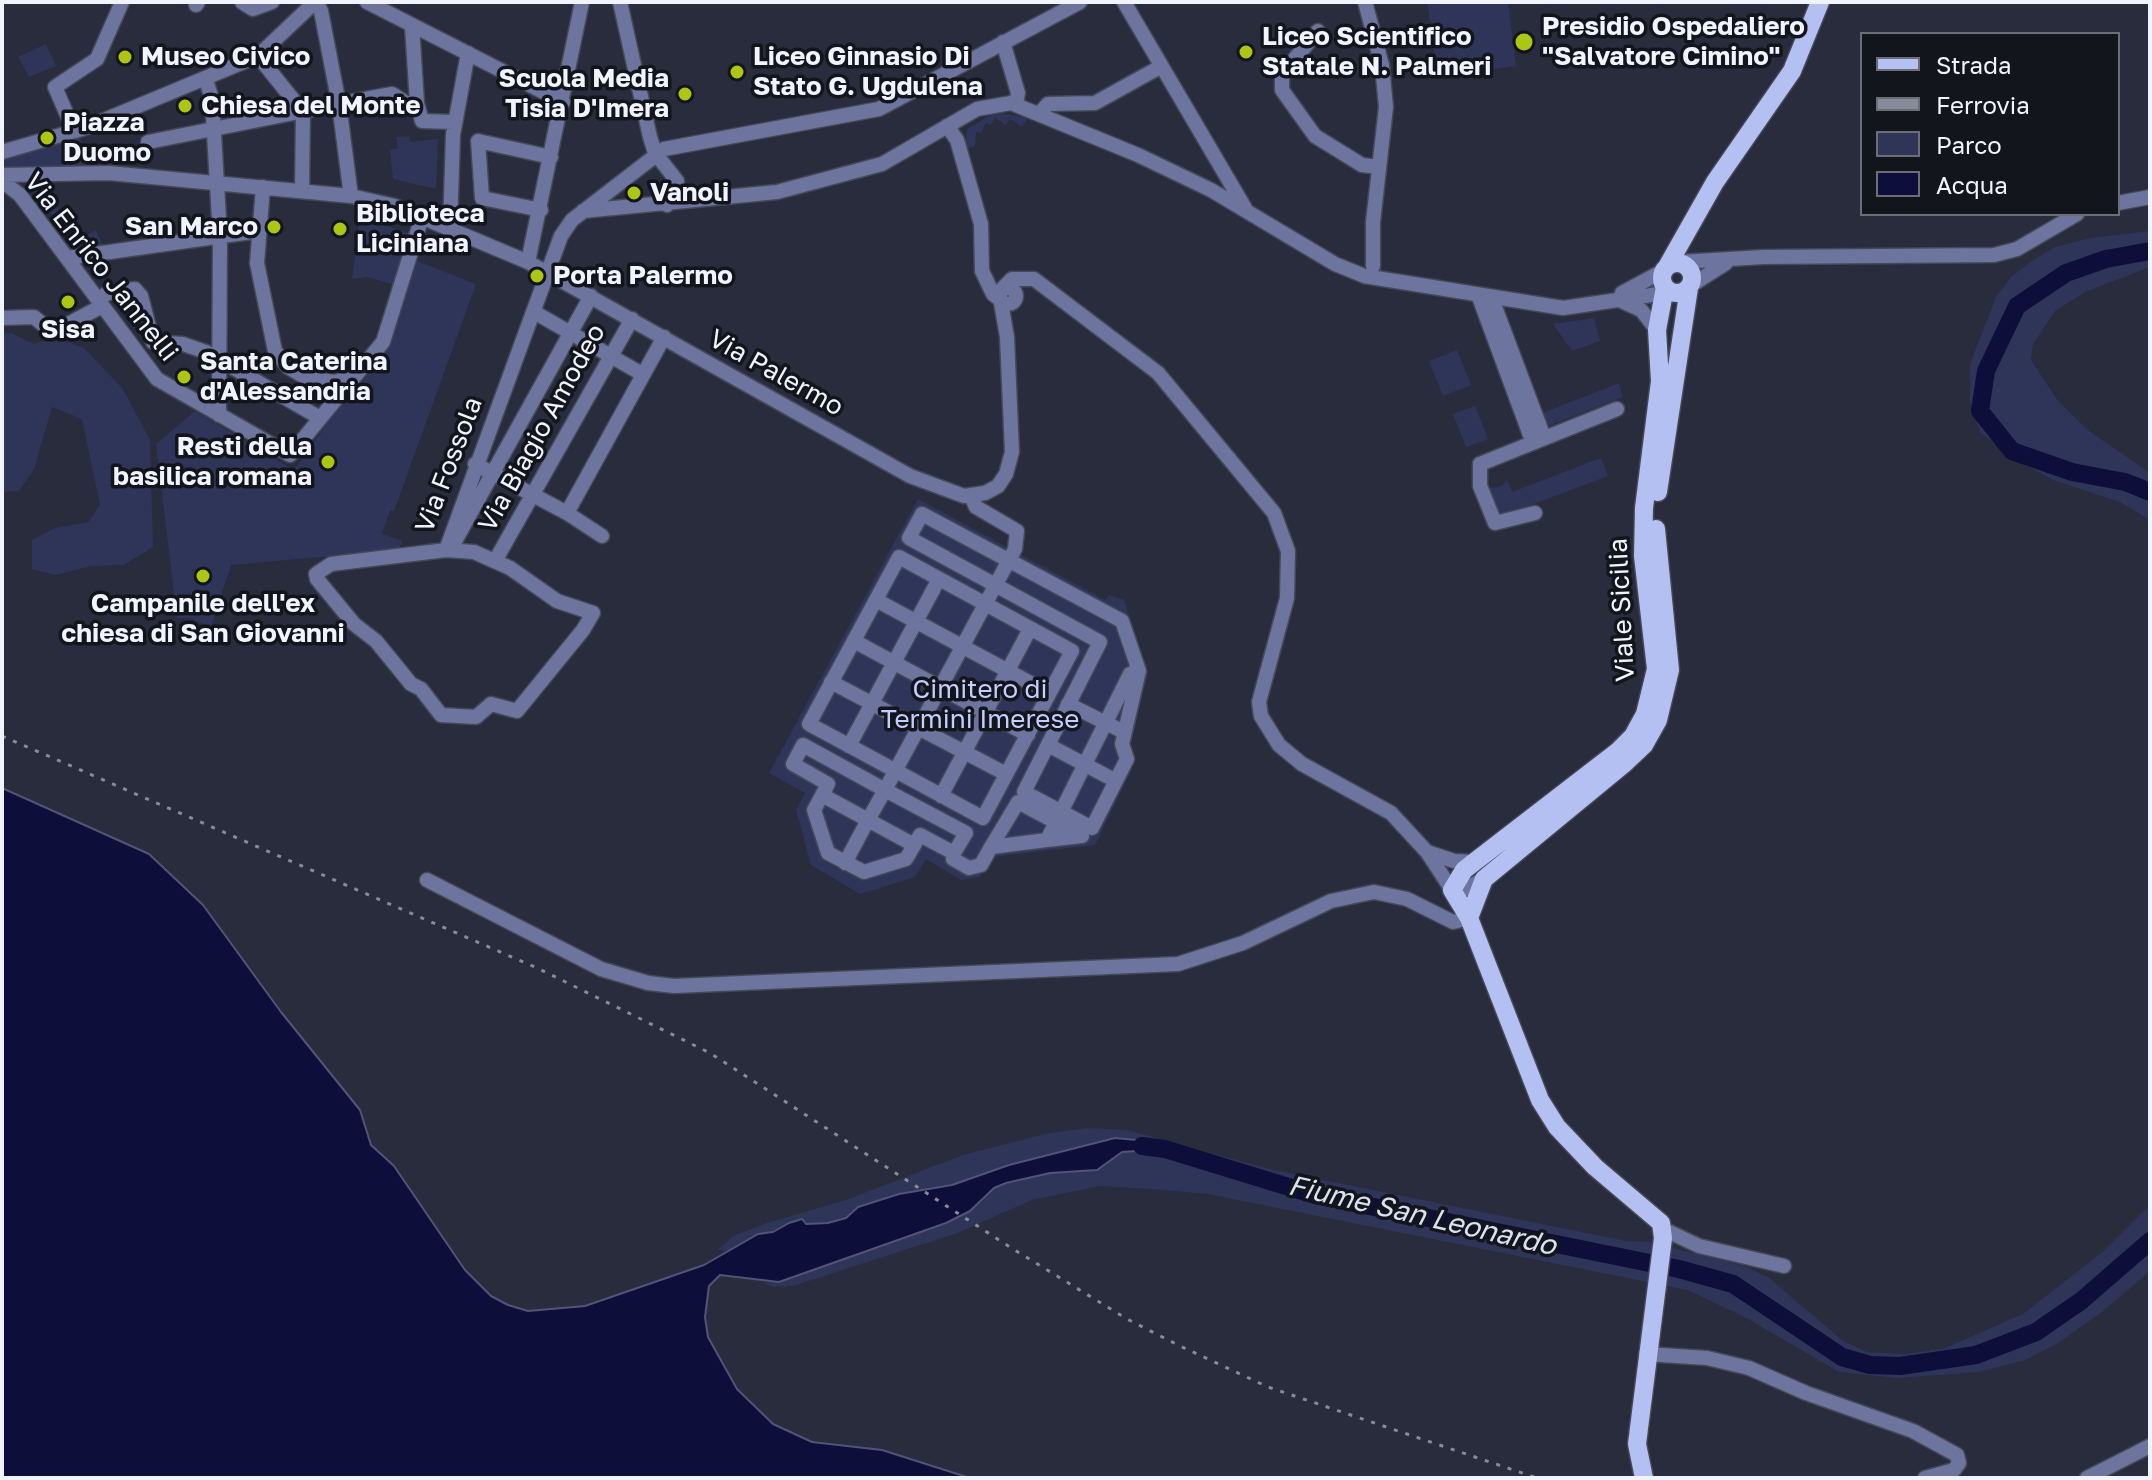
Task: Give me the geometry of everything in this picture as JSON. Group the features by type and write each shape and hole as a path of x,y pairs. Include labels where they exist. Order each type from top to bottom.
{"main road":[{"path":"1678,278 1698,215 1715,182 1792,71 1820,2"},
{"name":"Viale Sicilia","path":"1452,890 1464,870 1617,752 1633,736 1652,693 1655,639 1643,556 1644,508 1661,362 1657,330 1678,278"},
{"name":"Viale Sicilia","path":"1484,879 1644,745 1666,697 1669,638 1658,576 1656,508 1678,278"},
{"path":"1469,918 1484,879"},
{"path":"1452,890 1469,918 1540,1100 1557,1127 1595,1167 1656,1216 1663,1233 1637,1444 1644,1478"}],"street":[{"path":"74,131 55,87 97,59 122,2"},
{"path":"242,2 249,8 267,3"},
{"path":"2,152 74,131 206,80 258,56 316,2 321,11 330,106 351,196"},
{"path":"367,2 563,102"},
{"path":"530,256 582,2"},
{"path":"620,2 641,107 655,153 677,181 676,195 667,205"},
{"path":"655,153 879,109 1080,2"},
{"path":"1124,2 1247,212"},
{"path":"1354,2 1370,21"},
{"path":"1365,2 1382,65 1386,107 1366,268"},
{"path":"412,26 417,103 422,121 454,122"},
{"path":"1318,31 1282,74 1282,90 1315,136 1362,165 1379,167"},
{"path":"1003,42 1018,93 1016,104"},
{"path":"450,229 454,122 468,53"},
{"path":"258,56 303,112 302,191"},
{"path":"1040,113 1048,104 1095,103 1160,67"},
{"path":"206,80 213,130 220,236 219,415"},
{"path":"148,142 392,94 406,103 417,103"},
{"path":"582,211 777,192 876,166 977,109 998,103 1016,104 1040,113 1211,190 1325,258 1411,284 1563,308 1609,300 1738,259 1994,255 2017,249 2074,216"},
{"path":"845,863 1008,561 1017,531 976,507 978,495 1006,474 1012,452 1007,296 982,254 981,224 957,140 947,126"},
{"path":"541,210 482,198 478,141 551,157"},
{"name":"Via Fossola","path":"495,561 557,601 593,613 520,709 491,704 476,717 447,717 437,713 421,689 411,684 376,641 354,624 316,574 331,564 448,550 475,464 566,227 655,153"},
{"path":"2,175 109,173 351,196 375,200 530,256 554,257"},
{"path":"1211,190 1222,189 1224,176"},
{"name":"Via Enrico Jannelli","path":"2,181 20,195 157,379 288,455 295,454 320,418"},
{"path":"263,187 257,263 269,332 282,360 296,374 321,382 337,382 359,371"},
{"path":"606,192 602,203 610,210"},
{"path":"2120,203 2150,197"},
{"path":"2,318 34,317 46,327 59,329 100,302 108,293 135,289 141,296 152,341 183,344 221,359 320,418 383,342 392,322 422,217"},
{"path":"67,258 258,231"},
{"name":"Via Palermo","path":"530,256 549,273 910,476 978,495"},
{"path":"1609,300 1678,278 1701,276 1738,259"},
{"path":"1007,296 1034,289 1060,298 1167,382 1274,513 1288,551 1287,598 1259,702 1269,732 1302,764 1391,813 1427,852 1452,890 1465,889 1484,879"},
{"path":"495,561 474,552 448,550 591,296"},
{"path":"1486,298 1542,432 1538,439"},
{"path":"1609,300 1641,310 1657,330"},
{"path":"534,312 642,374"},
{"name":"Via Biagio Amodeo","path":"495,561 632,319"},
{"path":"567,513 664,337"},
{"path":"1535,513 1495,523 1480,486 1479,468 1482,463 1617,409"},
{"path":"475,464 567,513 602,536"},
{"path":"954,853 920,835 906,859 864,872 828,853 814,810 828,784 793,764 803,745 966,833 953,859 969,868 981,865 1018,802 1092,828 1127,759 1122,744 1139,671 1122,621 922,514 909,538 1100,642"},
{"path":"899,557 1072,651 983,818 809,724 876,600 899,557"},
{"path":"849,746 939,579"},
{"path":"876,600 1049,693"},
{"path":"1080,631 1093,606"},
{"path":"991,847 1082,836 1024,792 1114,617"},
{"path":"941,796 1030,629"},
{"path":"854,641 1028,735"},
{"path":"1047,840 1130,674 1139,671"},
{"path":"831,682 1006,774"},
{"path":"1068,704 1124,732"},
{"path":"1048,745 1116,781"},
{"path":"822,795 914,845"},
{"path":"1427,852 1454,861 1475,862"},
{"path":"427,880 601,969 648,983 674,986 1178,964 1230,948 1339,899 1374,892 1407,899 1453,922 1469,918"},
{"path":"1663,1233 1699,1246 1784,1266"},
{"path":"1646,1354 1707,1358 1749,1368 1806,1393 1913,1431 1957,1455 1959,1463 1954,1470 1925,1478"},
{"path":"2087,1478 2150,1446"}],"green space":[{"path":"1427,2 1508,2 1516,66 1438,77"},
{"path":"46,44 56,66 29,77 18,57"},
{"path":"996,112 1028,118 1022,127 1010,119 1006,125 995,118 991,125 986,123 981,133 976,132 975,146 965,149 967,129"},
{"path":"409,136 411,142 438,139 436,189 393,179 390,150 398,148 396,137"},
{"path":"80,137 91,167 2,171 2,157"},
{"path":"42,183 56,207 85,236 96,230 103,247 78,250 30,187"},
{"path":"360,217 409,233 395,285 367,277 352,279"},
{"path":"2150,231 2150,267 2085,292 2055,311 2033,344 2031,360 2058,401 2089,431 2150,473 2150,520 2120,502 2053,480 2015,459 1980,432 1970,401 1970,364 1996,297 2011,277 2032,261 2055,247 2090,238"},
{"path":"417,261 476,284 394,511 390,510 382,534 402,541 399,550 231,565 211,627 190,618 177,618 156,444 195,411 294,470 329,421 390,347"},
{"path":"1594,318 1600,341 1572,351 1553,324"},
{"path":"11,333 34,344 55,337 84,348 123,389 150,440 153,547 124,565 91,566 55,575 32,569 32,540 55,528 89,522 100,504 82,419 52,407 34,469 19,491 2,492 2,334"},
{"path":"1457,350 1471,385 1443,396 1429,361"},
{"path":"1619,383 1623,397 1545,427 1540,414"},
{"path":"1475,406 1488,439 1466,447 1453,414"},
{"path":"1601,458 1608,476 1499,517 1489,488 1500,487 1507,480 1512,492"},
{"name":"Cimitero di Termini Imerese","path":"918,499 1105,600 1109,595 1124,600 1148,672 1130,748 1132,769 1095,845 992,857 980,877 961,880 926,859 915,877 860,894 811,865 796,810 805,793 769,773"},
{"path":"1089,1128 1127,1130 1269,1169 1626,1241 1649,1242 1744,1266 1768,1277 1843,1341 1867,1352 1904,1354 1943,1349 2023,1314 2105,1250 2150,1205 2150,1271 2102,1312 2058,1343 2025,1360 1979,1372 1898,1378 1839,1372 1748,1319 1688,1290 1208,1194 1151,1189 1100,1186 1032,1200 957,1233 793,1286 775,1287 763,1283 779,1282 946,1223 981,1203 994,1188 1006,1183 1050,1173 1097,1170 1122,1152 1164,1150 1156,1142 1115,1138 1009,1165 952,1185 926,1188 858,1207 846,1218 828,1223 789,1223 773,1232 758,1234 730,1251 718,1250 733,1236 846,1200 963,1155 1049,1133"}],"water":[{"path":"2,788 149,854 203,905 281,1012 360,1110 371,1145 394,1166 465,1270 491,1296 508,1305 528,1311 585,1306 704,1265 758,1234 773,1232 789,1223 802,1219 806,1224 828,1223 846,1218 858,1207 899,1194 952,1185 1009,1165 1115,1138 1156,1142 1165,1149 1122,1152 1097,1170 1050,1173 1006,1183 994,1188 970,1211 946,1223 779,1282 720,1275 709,1286 705,1317 708,1337 737,1389 773,1424 812,1442 882,1450 970,1478 2,1478"}],"waterway":[{"name":"Fiume San Leonardo","path":"2150,251 2106,259 2066,273 2017,306 1986,371 1980,411 2012,451 2072,472 2125,482 2150,492"},
{"name":"Fiume San Leonardo","path":"1142,1146 1165,1149 1315,1195 1679,1269 1733,1284 1842,1357 1870,1365 1900,1366 1976,1355 2036,1332 2081,1301 2150,1241"}],"railway":[{"path":"2,736 535,967 710,1053 1013,1249 1127,1319 1180,1346 1268,1387 1537,1478"}],"place":[{"name":"Presidio Ospedaliero \"Salvatore Cimino\"","path":"1524,42"},
{"name":"Liceo Scientifico Statale N. Palmeri","path":"1246,52"},
{"name":"Museo Civico","path":"125,57"},
{"name":"Liceo Ginnasio Di Stato G. Ugdulena","path":"737,72"},
{"name":"Scuola Media Tisia D'Imera","path":"685,94"},
{"name":"Chiesa del Monte","path":"185,106"},
{"name":"Piazza Duomo","path":"47,138"},
{"name":"Vanoli","path":"634,193"},
{"name":"San Marco","path":"274,227"},
{"name":"Biblioteca Liciniana","path":"340,229"},
{"name":"Porta Palermo","path":"537,276"},
{"name":"Sisa","path":"68,302"},
{"name":"Santa Caterina d'Alessandria","path":"184,377"},
{"name":"Resti della basilica romana","path":"328,462"},
{"name":"Campanile dell'ex chiesa di San Giovanni","path":"203,576"}]}
